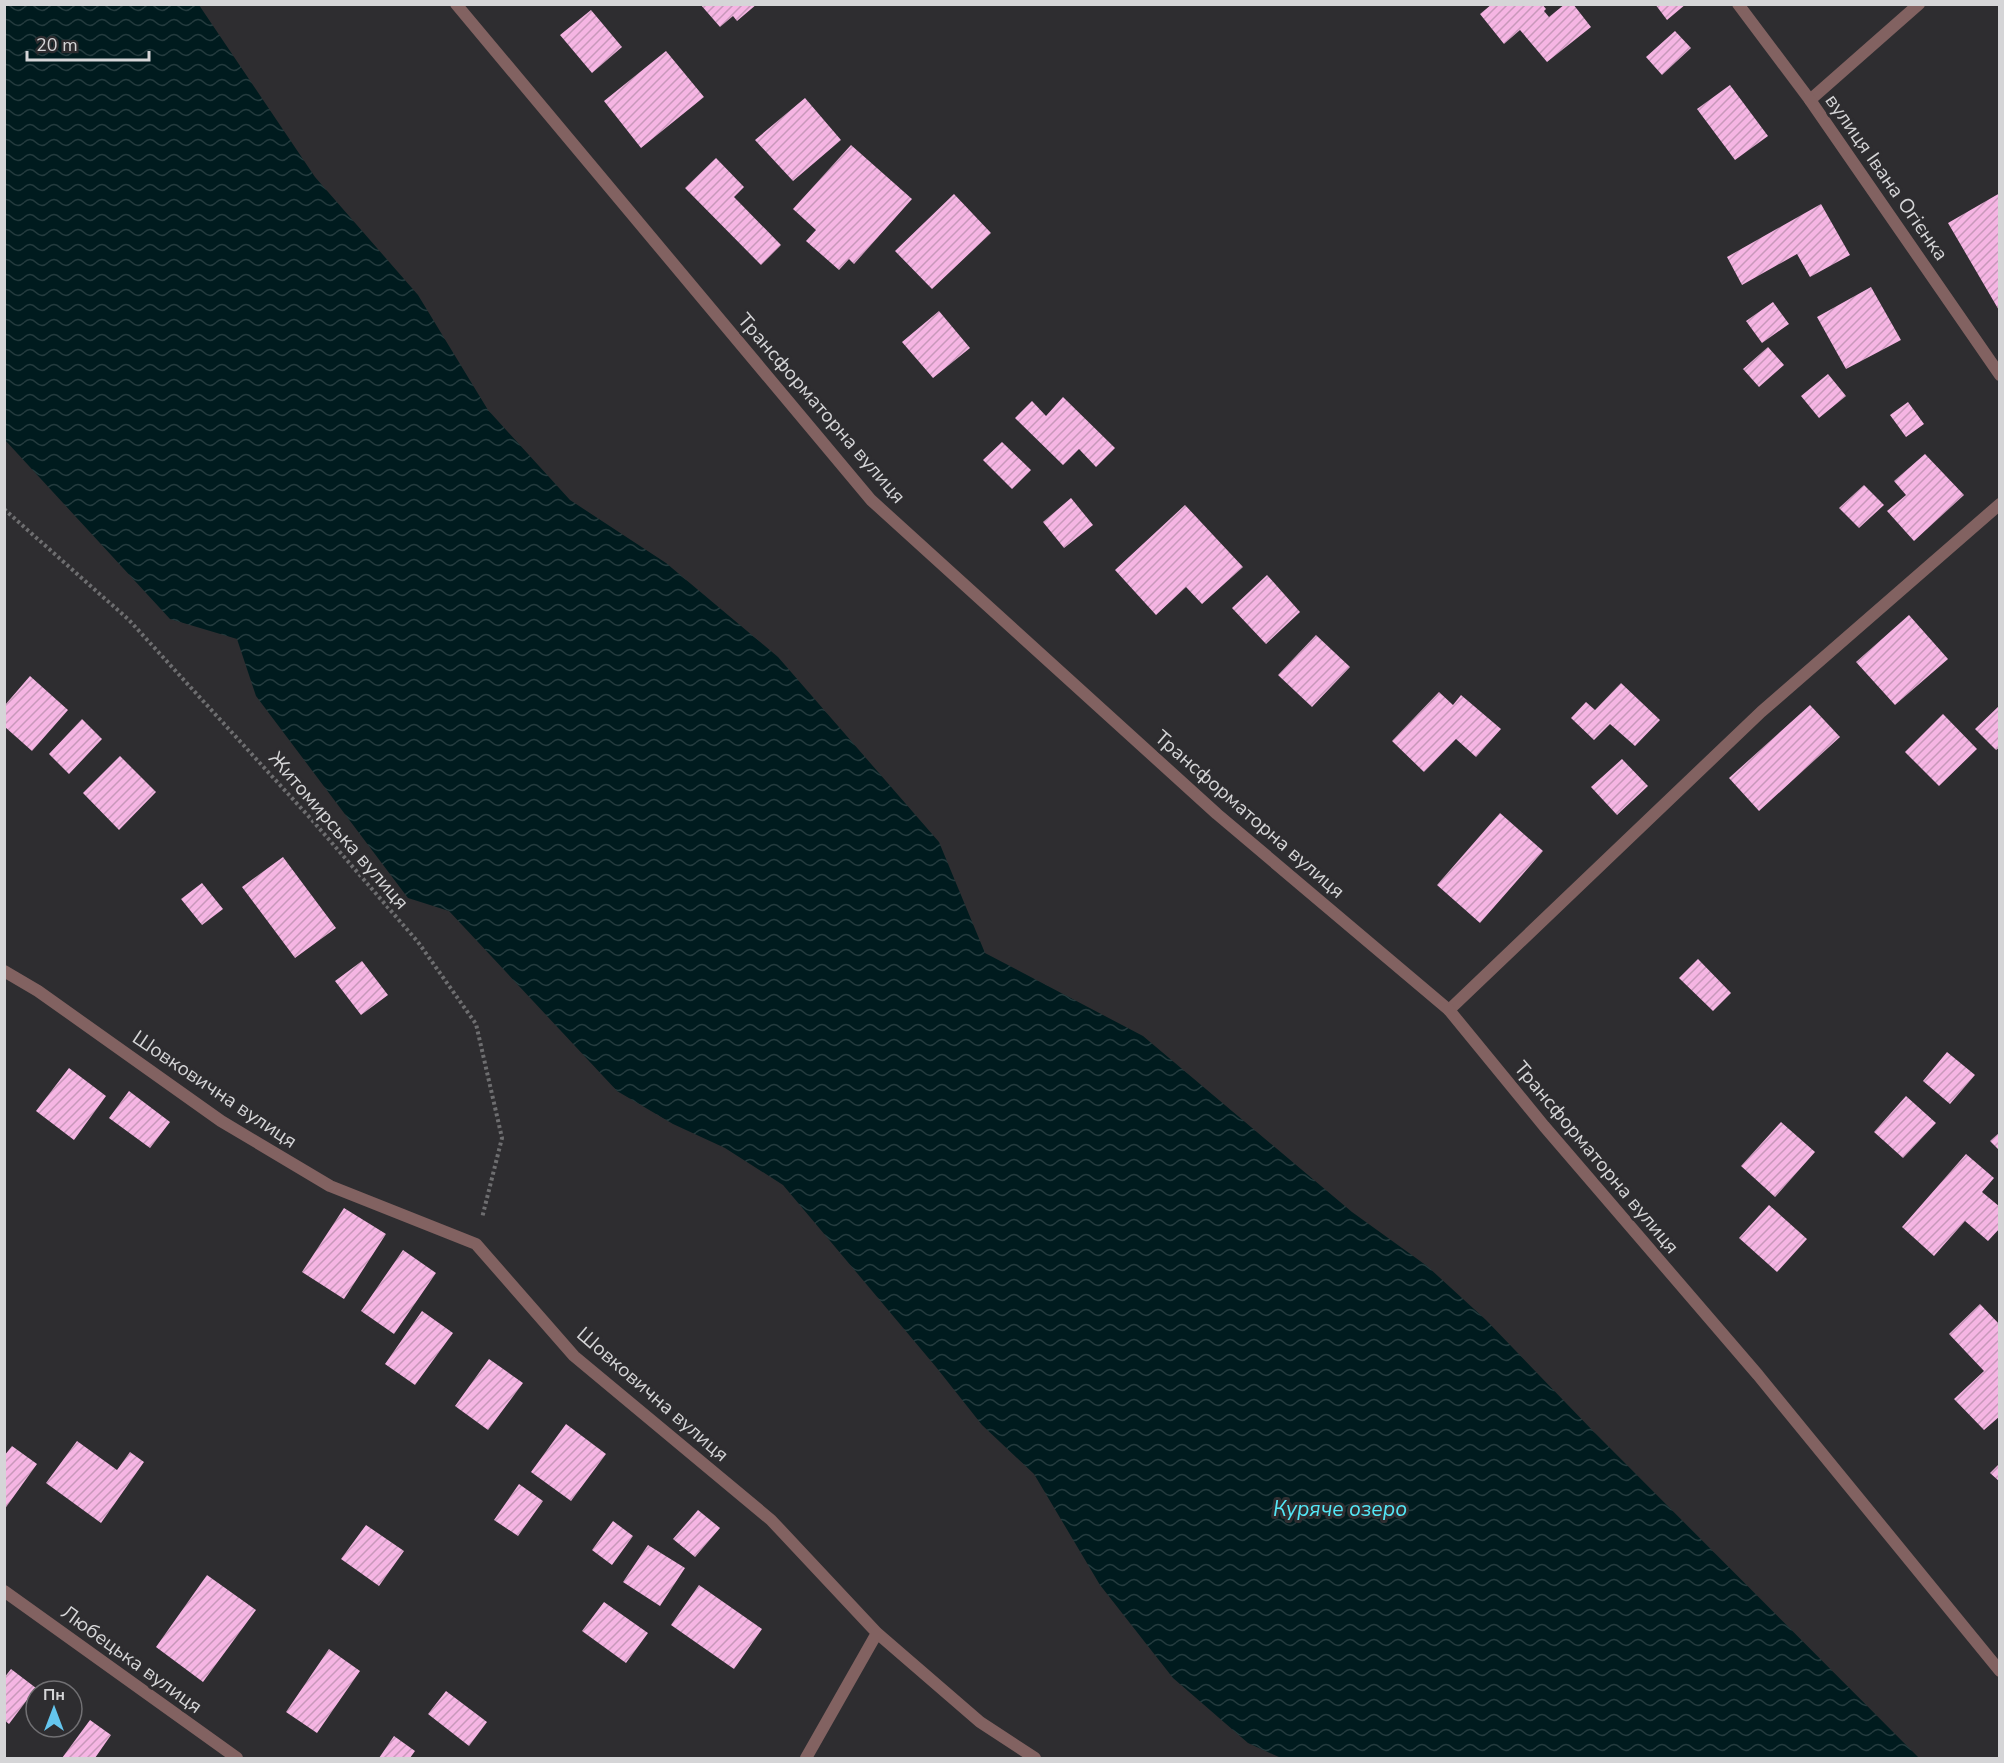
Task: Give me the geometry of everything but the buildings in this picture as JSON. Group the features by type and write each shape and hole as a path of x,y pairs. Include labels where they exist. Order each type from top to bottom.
{"street":[{"name":"Трансформаторна вулиця","path":"456,4 871,500 1218,814 1449,1010 1544,1126 1758,1375 2000,1671"},
{"name":"вулиця Івана Огієнка","path":"1738,4 1810,100 2000,375"},
{"path":"1810,100 1919,4"},
{"path":"1449,1010 1761,712 2000,504"},
{"name":"Шовковична вулиця","path":"4,971 38,991 220,1121 330,1186 476,1245 574,1356 771,1520 878,1634 980,1722 1035,1758"},
{"name":"Любецька вулиця","path":"4,1591 237,1758"},
{"path":"806,1758 878,1634"}],"path":[{"name":"Житомирська вулиця","path":"4,508 129,620 280,785 418,942 476,1024 502,1138 476,1245"}],"water":[{"name":"Куряче озеро","path":"5,4 199,5 315,177 418,295 488,410 570,500 666,563 778,657 939,842 985,953 1143,1036 1352,1212 1427,1266 1486,1320 1594,1432 1919,1758 1281,1758 1248,1743 1173,1678 1100,1585 1034,1474 982,1425 783,1185 725,1148 673,1124 617,1091 449,911 408,898 256,696 237,639 170,619 5,440"}]}
